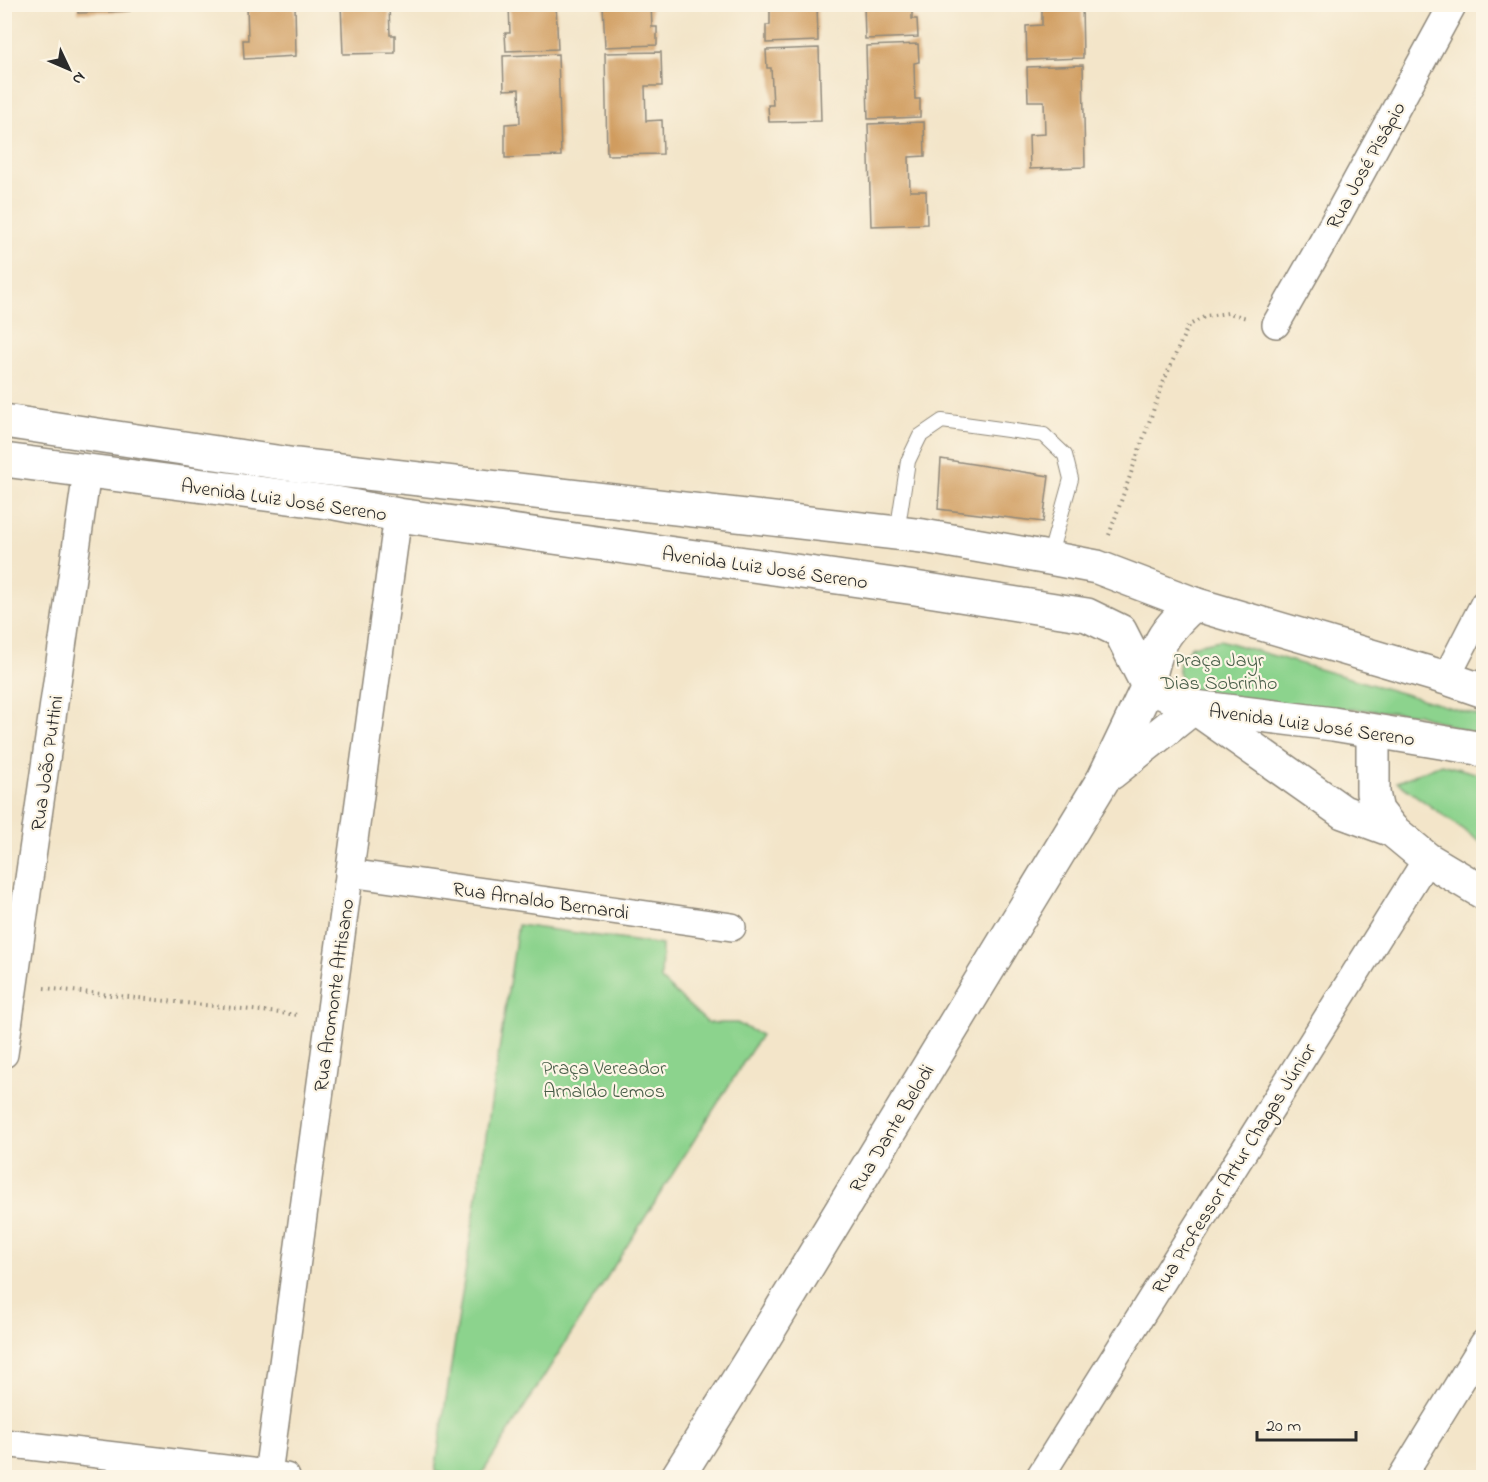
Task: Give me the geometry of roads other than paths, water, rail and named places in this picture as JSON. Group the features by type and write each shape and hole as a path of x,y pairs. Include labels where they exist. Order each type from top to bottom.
{"main road":[{"name":"Avenida Luiz José Sereno","path":"4,421 296,465 910,535 1049,558 1097,567 1194,604 1484,691"},
{"name":"Avenida Luiz José Sereno","path":"4,460 335,503 398,515 915,588 1087,615 1120,631 1148,686 1194,707 1333,724 1484,751"},
{"path":"910,535 915,588"},
{"path":"1104,778 1148,686 1152,662 1165,633 1194,604"},
{"path":"1104,778 1194,707 1343,812 1392,830"},
{"path":"1373,732 1373,794 1377,811 1392,830 1428,859 1484,893"},
{"name":"Rua Dante Belodi","path":"689,1473 753,1356 1104,778"}],"street":[{"name":"Rua José Pisápio","path":"1276,324 1453,4"},
{"name":"Rua João Puttini","path":"4,1054 87,472"},
{"name":"Rua Aromonte Attisano","path":"277,1476 330,1018 398,515"},
{"path":"1446,678 1484,604"},
{"name":"Rua Professor Artur Chagas Júnior","path":"1039,1478 1428,859"},
{"name":"Rua Arnaldo Bernardi","path":"350,873 732,927"},
{"path":"1401,1478 1484,1343"},
{"path":"4,1443 277,1476"}],"lane":[{"path":"910,535 908,461 920,435 942,421 1044,435 1065,455 1071,479 1049,558"}],"park label":[{"name":"Praça Jayr Dias Sobrinho","path":"1219,670"},
{"name":"Praça Vereador Arnaldo Lemos","path":"604,1078"}]}
